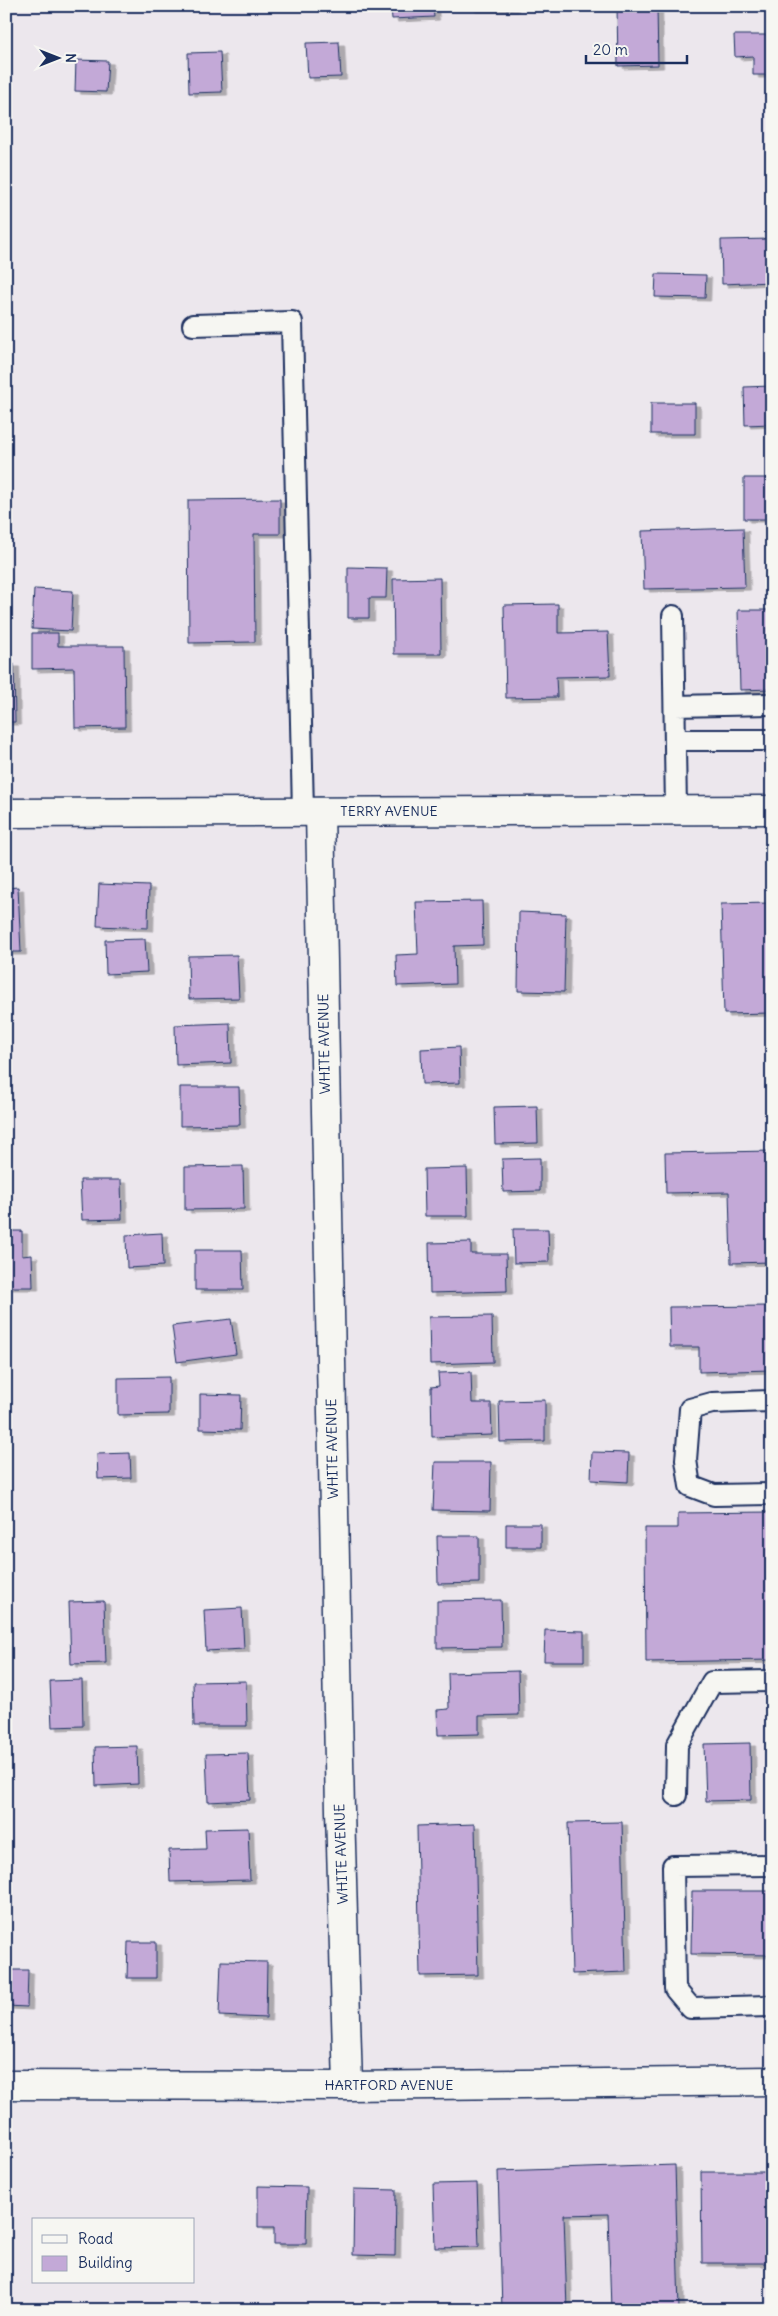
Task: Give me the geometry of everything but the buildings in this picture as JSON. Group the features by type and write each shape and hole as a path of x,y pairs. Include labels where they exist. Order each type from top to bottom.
{"street":[{"name":"TERRY AVENUE","path":"6,813 772,810"},
{"name":"WHITE AVENUE","path":"311,812 348,2086"},
{"name":"HARTFORD AVENUE","path":"6,2086 348,2086 772,2081"}],"lane":[{"path":"193,325 292,322 311,812"},
{"path":"673,616 676,810"},
{"path":"674,706 772,704"},
{"path":"675,740 772,740"},
{"path":"772,1401 712,1403 690,1409 686,1460 690,1486 714,1495 772,1494"},
{"path":"676,1795 677,1745 712,1682 772,1680"},
{"path":"772,1865 673,1866 675,1989 691,2008 772,2006"}]}
